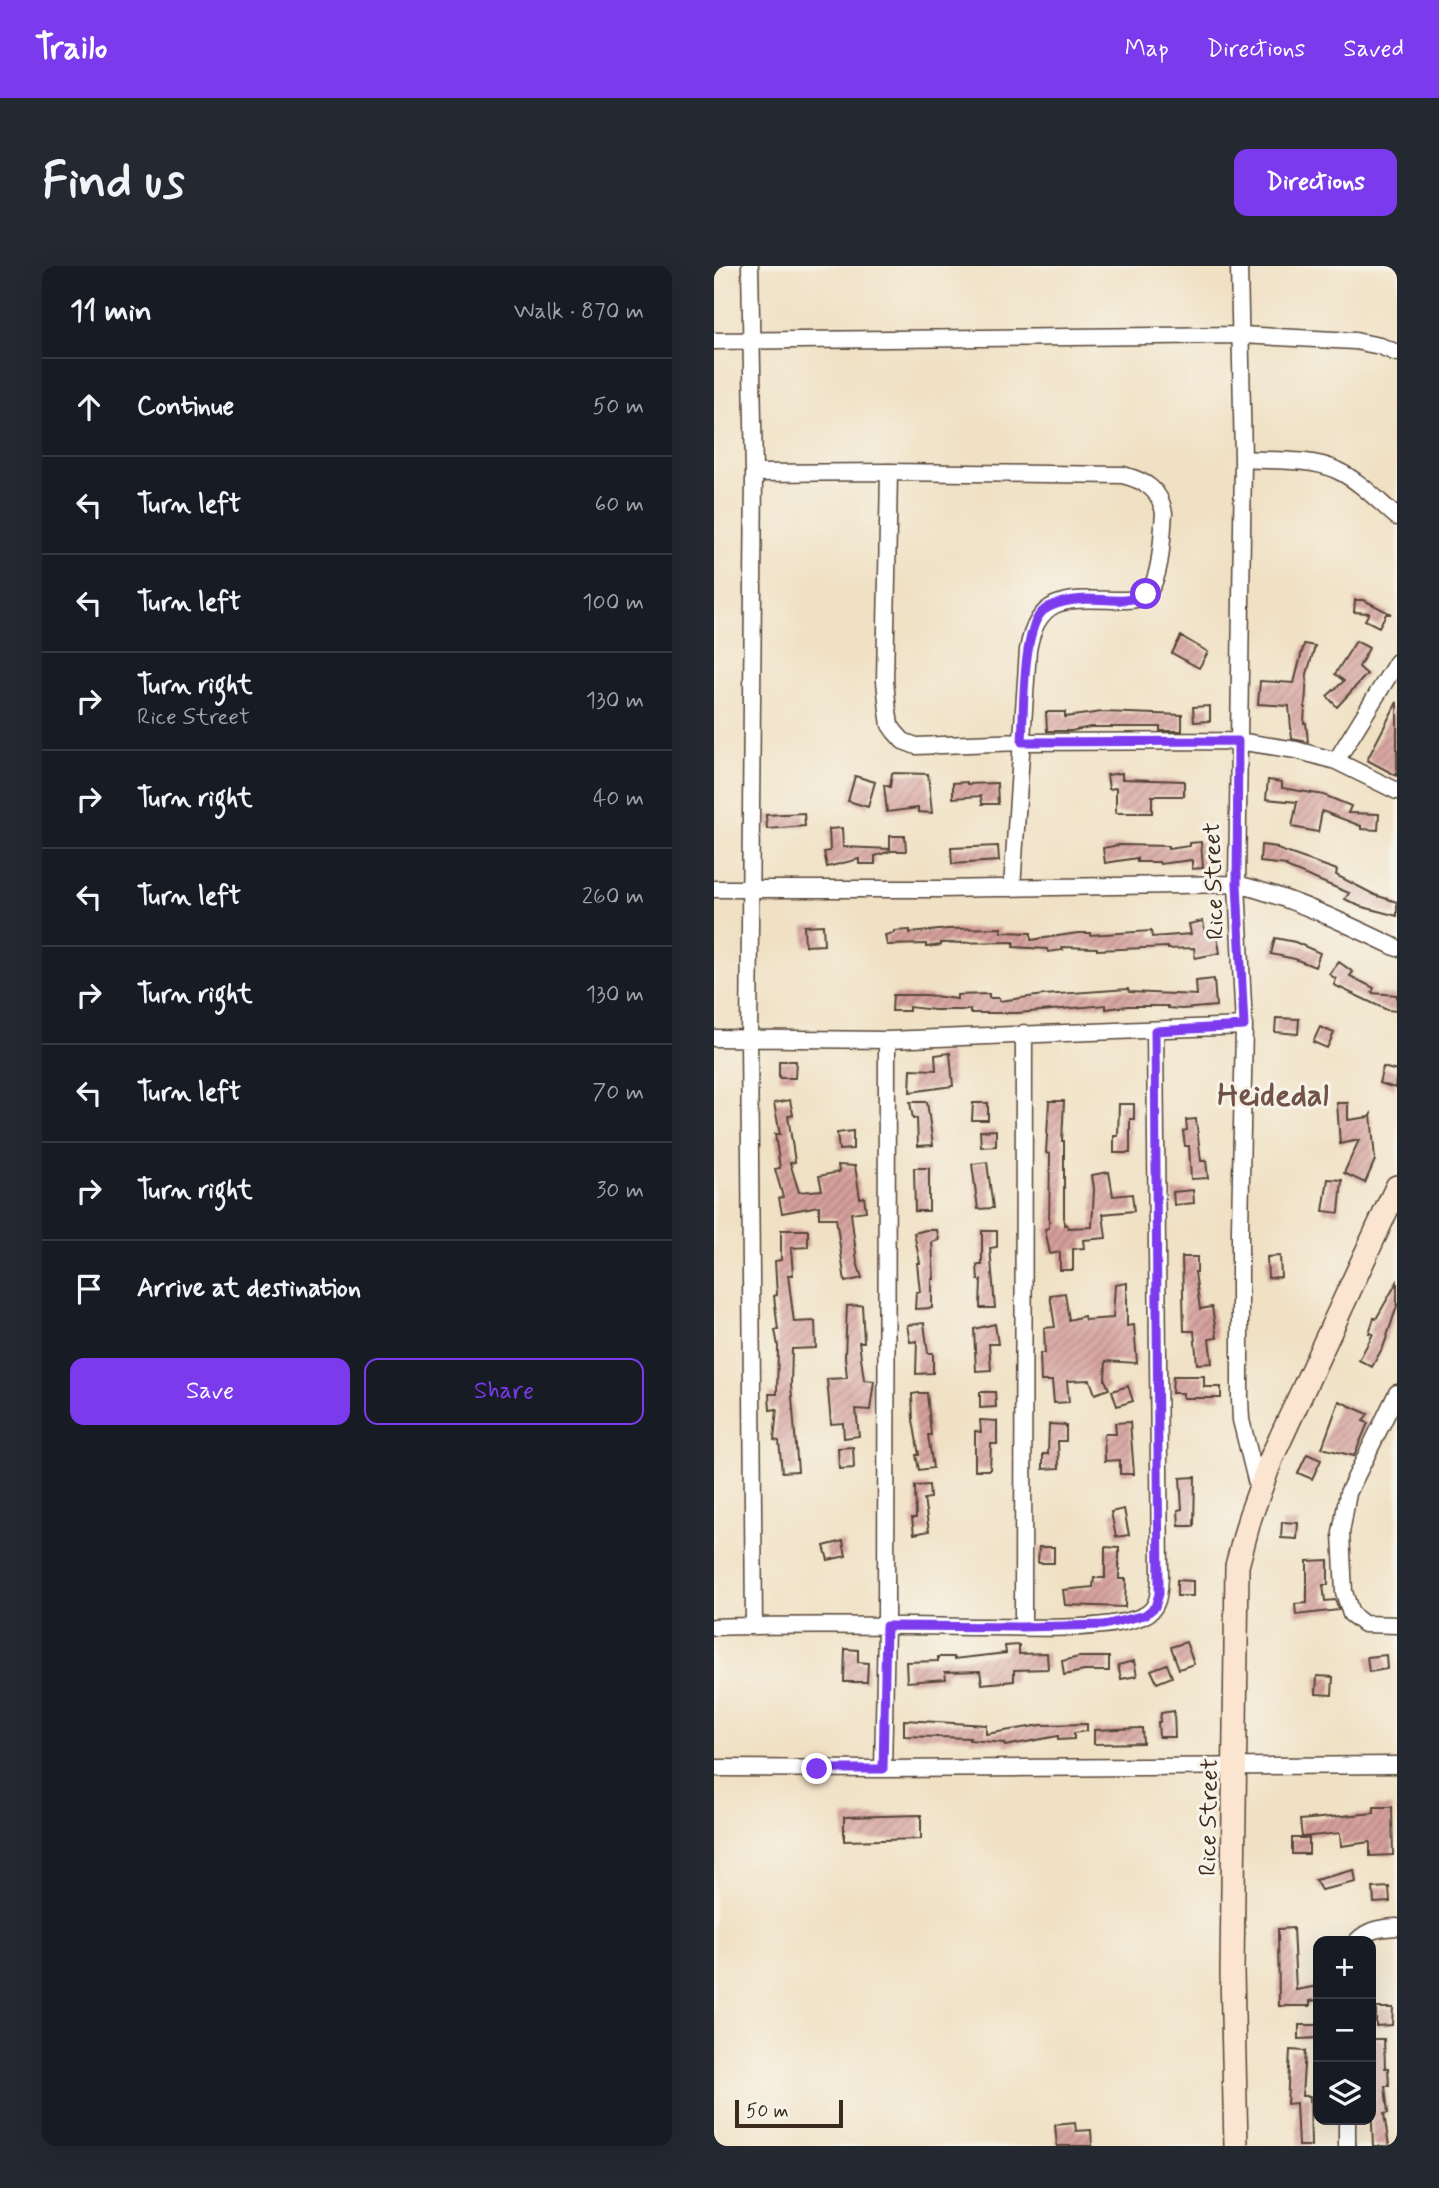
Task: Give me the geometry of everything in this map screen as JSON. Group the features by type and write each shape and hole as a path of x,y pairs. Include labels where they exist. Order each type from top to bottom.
{"street":[{"path":"750,266 754,473 749,1038 754,1626"},
{"name":"Rice Street","path":"1239,266 1243,459 1237,884 1244,1026 1240,1399 1245,1438 1259,1492"},
{"path":"714,341 1240,335 1355,341 1397,353"},
{"path":"1243,459 1314,464 1335,469 1354,481 1397,517"},
{"path":"889,472 886,681 890,725 903,741 916,746 1022,742 1238,741 1296,750 1336,761 1397,791"},
{"path":"754,473 1123,475 1147,483 1156,492 1163,504 1164,513 1159,558 1152,586 1146,594 1138,598 1084,599 1061,603 1040,614 1032,630 1028,650 1012,888"},
{"path":"1336,761 1397,662"},
{"path":"714,889 1237,884 1305,905 1397,948"},
{"path":"714,1038 887,1040 1244,1026"},
{"path":"714,1627 1104,1625 1145,1615 1155,1607 1159,1594 1155,1031"},
{"path":"1023,1627 1024,1034"},
{"path":"883,1769 886,1626 887,1040"},
{"name":"Rice Street","path":"1236,2146 1232,1972 1235,1583 1240,1549 1271,1459 1397,1187"},
{"path":"1397,1393 1348,1493 1341,1533 1344,1592 1351,1614 1364,1624 1397,1625"},
{"path":"714,1768 1397,1765"},
{"path":"1362,1936 1377,1928 1397,1927"},
{"path":"1347,2125 1347,2146"}],"building":[{"path":"1355,600 1364,600 1391,614 1386,614 1379,627 1365,620 1369,613 1354,612"},
{"path":"1181,636 1208,652 1199,668 1172,653"},
{"path":"1356,641 1369,648 1359,667 1367,674 1337,707 1327,696 1344,681 1335,674"},
{"path":"1304,644 1315,646 1307,674 1304,723 1308,742 1292,739 1289,706 1258,704 1260,681 1294,683"},
{"path":"1397,702 1397,776 1367,760"},
{"path":"1210,706 1210,721 1194,722 1193,707"},
{"path":"1046,712 1065,712 1065,717 1102,712 1182,715 1182,731 1160,731 1160,727 1090,727 1071,731 1047,731"},
{"path":"892,773 928,774 932,813 918,812 918,808 887,812 884,785 890,787"},
{"path":"1122,773 1122,779 1184,781 1184,796 1152,796 1152,813 1116,813 1116,788 1109,789 1107,775"},
{"path":"855,776 875,782 868,807 848,801"},
{"path":"1268,780 1282,782 1282,788 1324,795 1351,806 1348,813 1379,814 1378,830 1361,829 1361,826 1322,811 1318,832 1292,827 1297,802 1266,799"},
{"path":"953,783 997,783 998,804 982,804 981,796 953,798"},
{"path":"804,813 805,826 767,829 766,815"},
{"path":"842,828 843,847 890,849 890,836 905,836 906,851 891,851 875,856 875,864 859,864 859,859 827,867 824,852 830,851 829,829"},
{"path":"1201,842 1203,868 1192,869 1192,860 1160,864 1137,862 1137,858 1105,863 1103,848 1119,845 1168,846 1168,849"},
{"path":"1261,845 1277,847 1337,870 1336,875 1375,895 1397,902 1397,916 1359,906 1345,899 1349,893 1286,867 1287,865 1260,862"},
{"path":"998,846 999,861 952,864 951,848"},
{"path":"1203,921 1205,932 1216,930 1220,953 1195,958 1194,948 1097,950 1062,947 1063,950 1048,952 1047,949 1013,947 1014,942 941,943 926,947 926,944 887,945 885,935 894,931 910,930 910,933 1001,928 1001,932 1031,933 1031,940 1078,933 1090,935 1151,931 1152,937 1191,934 1189,924"},
{"path":"823,925 824,945 805,946 804,926"},
{"path":"1275,938 1295,942 1320,953 1315,967 1271,954"},
{"path":"1339,962 1353,972 1350,976 1374,988 1372,993 1397,995 1397,1011 1387,1010 1334,985 1336,979 1329,974"},
{"path":"1214,979 1216,1006 1182,1009 1168,1006 1128,1006 1106,1009 1106,1005 1018,1013 970,1013 970,1010 909,1007 909,1011 892,1011 893,995 957,999 957,995 989,994 989,998 999,998 999,1001 1128,989 1129,992 1197,995 1196,981"},
{"path":"1276,1018 1299,1019 1298,1034 1275,1032"},
{"path":"1320,1027 1334,1033 1327,1048 1313,1042"},
{"path":"950,1053 953,1086 910,1092 911,1069 936,1070 935,1055"},
{"path":"779,1061 796,1061 795,1078 779,1078"},
{"path":"1383,1067 1397,1071 1395,1088 1379,1083"},
{"path":"790,1100 793,1115 788,1116 795,1162 790,1163 799,1192 822,1190 819,1176 839,1172 838,1165 855,1166 860,1198 864,1197 866,1211 851,1213 857,1262 862,1278 845,1282 836,1218 819,1218 819,1206 782,1213 779,1198 783,1197 775,1169 780,1168 775,1134 780,1134 774,1103"},
{"path":"1049,1101 1064,1101 1064,1225 1067,1224 1068,1228 1092,1227 1092,1175 1109,1172 1113,1196 1132,1194 1134,1211 1103,1214 1106,1238 1083,1240 1084,1248 1073,1249 1073,1270 1060,1270 1060,1252 1050,1254 1045,1229 1049,1228 1050,1154 1046,1153"},
{"path":"910,1102 927,1102 933,1145 918,1146 917,1118 913,1119"},
{"path":"973,1103 988,1103 988,1120 972,1120"},
{"path":"1337,1103 1348,1103 1348,1120 1369,1117 1371,1114 1375,1160 1365,1183 1344,1173 1359,1140 1340,1144"},
{"path":"1119,1104 1134,1104 1134,1119 1130,1119 1130,1153 1114,1153 1114,1136 1118,1136"},
{"path":"1196,1119 1201,1161 1206,1161 1208,1178 1191,1179 1189,1146 1185,1146 1183,1131 1187,1130 1186,1120"},
{"path":"996,1130 996,1146 981,1147 980,1131"},
{"path":"853,1131 853,1149 839,1150 837,1133"},
{"path":"987,1162 993,1208 978,1209 972,1164"},
{"path":"914,1168 929,1168 929,1211 915,1211"},
{"path":"1328,1179 1342,1180 1339,1213 1323,1211"},
{"path":"1193,1190 1194,1203 1174,1205 1173,1192"},
{"path":"781,1230 808,1230 808,1247 791,1248 793,1275 788,1275 794,1322 815,1321 816,1348 792,1349 791,1385 798,1471 782,1472 779,1441 774,1440 777,1409 770,1410 769,1394 777,1394 778,1346 775,1330 778,1330 774,1296 777,1295 775,1261 781,1260"},
{"path":"937,1230 939,1240 932,1242 932,1308 915,1309 916,1292 920,1292 917,1263 920,1263 914,1233"},
{"path":"982,1231 997,1231 997,1247 990,1248 995,1308 980,1308 981,1280 978,1280 977,1265 982,1265"},
{"path":"1280,1256 1281,1277 1268,1278 1267,1257"},
{"path":"1182,1257 1197,1257 1195,1272 1200,1309 1212,1307 1217,1338 1209,1339 1212,1363 1197,1364 1194,1331 1184,1331"},
{"path":"1397,1282 1397,1306 1384,1345 1372,1367 1359,1360 1373,1334 1369,1333 1374,1318 1376,1319"},
{"path":"1127,1283 1127,1326 1134,1325 1137,1363 1106,1361 1105,1380 1109,1389 1095,1394 1090,1380 1067,1381 1069,1402 1054,1403 1052,1381 1041,1381 1040,1353 1045,1353 1044,1328 1055,1327 1050,1295 1065,1293 1069,1320 1084,1316 1085,1320 1113,1318 1115,1285"},
{"path":"862,1305 864,1342 859,1342 864,1380 874,1381 870,1410 856,1409 859,1436 844,1438 843,1423 831,1424 827,1379 847,1378 847,1306"},
{"path":"924,1323 928,1353 933,1353 933,1373 916,1374 917,1341 910,1342 907,1325"},
{"path":"995,1324 998,1344 989,1344 991,1370 976,1371 974,1329"},
{"path":"1173,1376 1204,1376 1204,1387 1221,1387 1221,1398 1183,1398 1183,1393 1172,1393"},
{"path":"1128,1386 1133,1401 1117,1406 1112,1391"},
{"path":"980,1392 995,1392 996,1407 980,1408"},
{"path":"927,1393 931,1435 928,1435 933,1468 919,1470 912,1394"},
{"path":"1339,1401 1368,1414 1363,1421 1368,1423 1354,1456 1322,1448"},
{"path":"980,1420 997,1421 997,1444 991,1444 990,1470 975,1470 975,1431 981,1432"},
{"path":"1130,1422 1134,1474 1120,1474 1120,1460 1105,1461 1104,1434 1116,1434 1115,1423"},
{"path":"1049,1424 1066,1425 1066,1441 1058,1441 1059,1468 1043,1469 1043,1454 1048,1454"},
{"path":"853,1447 854,1468 839,1469 838,1448"},
{"path":"1307,1454 1321,1460 1312,1479 1298,1473"},
{"path":"1195,1477 1194,1526 1179,1526 1178,1510 1182,1509 1180,1478"},
{"path":"929,1485 930,1498 924,1499 929,1531 914,1534 912,1518 916,1518 915,1486"},
{"path":"1124,1509 1129,1535 1116,1537 1111,1512"},
{"path":"1282,1522 1298,1523 1297,1539 1281,1538"},
{"path":"843,1541 846,1556 828,1560 824,1546"},
{"path":"1039,1547 1054,1547 1054,1563 1038,1563"},
{"path":"1105,1547 1119,1548 1119,1579 1126,1579 1125,1607 1065,1605 1063,1590 1093,1587 1094,1578 1105,1578"},
{"path":"1328,1560 1328,1585 1323,1585 1325,1601 1335,1600 1339,1610 1296,1615 1295,1604 1307,1603 1307,1561"},
{"path":"1177,1580 1193,1581 1193,1596 1177,1596"},
{"path":"1186,1642 1194,1664 1179,1669 1171,1647"},
{"path":"1019,1645 1019,1654 1047,1653 1048,1669 1014,1670 1014,1681 982,1684 980,1671 945,1672 946,1679 907,1682 906,1662 938,1661 938,1657 954,1659 1006,1653 1005,1646"},
{"path":"845,1649 858,1650 858,1662 868,1663 867,1682 844,1682"},
{"path":"1386,1655 1387,1669 1369,1672 1367,1657"},
{"path":"1079,1657 1109,1657 1109,1671 1084,1671 1064,1675 1062,1661"},
{"path":"1134,1661 1137,1676 1121,1679 1118,1665"},
{"path":"1167,1664 1172,1677 1157,1683 1151,1670"},
{"path":"1317,1676 1333,1677 1332,1695 1316,1694"},
{"path":"1174,1711 1175,1737 1159,1737 1158,1722 1161,1713"},
{"path":"904,1720 986,1725 986,1734 1041,1725 1087,1724 1087,1731 1074,1733 1074,1739 1058,1740 1058,1736 1005,1746 1004,1743 969,1740 970,1738 904,1736"},
{"path":"1142,1728 1143,1743 1094,1744 1094,1730"},
{"path":"1374,1807 1392,1807 1393,1855 1370,1856 1370,1842 1341,1846 1340,1833 1302,1837 1300,1820 1374,1813"},
{"path":"921,1815 921,1839 844,1841 844,1817"},
{"path":"1292,1838 1309,1838 1309,1854 1292,1854"},
{"path":"1354,1870 1356,1882 1321,1890 1315,1880"},
{"path":"1389,1887 1390,1902 1374,1903 1373,1888"},
{"path":"1293,1928 1296,1990 1313,1987 1313,2001 1310,2001 1310,2006 1279,2006 1278,1929"},
{"path":"1376,2008 1393,2008 1392,2025 1376,2026"},
{"path":"1299,2025 1313,2025 1313,2038 1299,2039"},
{"path":"1376,2039 1384,2039 1389,2086 1385,2086 1388,2113 1384,2114 1389,2146 1373,2146 1372,2125 1376,2125"},
{"path":"1290,2050 1305,2051 1302,2096 1310,2096 1311,2146 1298,2146 1296,2103 1287,2104"},
{"path":"1075,2123 1076,2131 1091,2130 1092,2146 1057,2146 1055,2125"}],"district":[{"name":"Heidedal","path":"1273,1094"}],"route":[{"path":"817,1769 883,1769 886,1626 1104,1625 1145,1615 1155,1607 1159,1594 1155,1031 1244,1026 1237,884 1238,741 1022,742 1028,650 1032,630 1040,614 1061,603 1084,599 1126,600 1146,594"}]}
